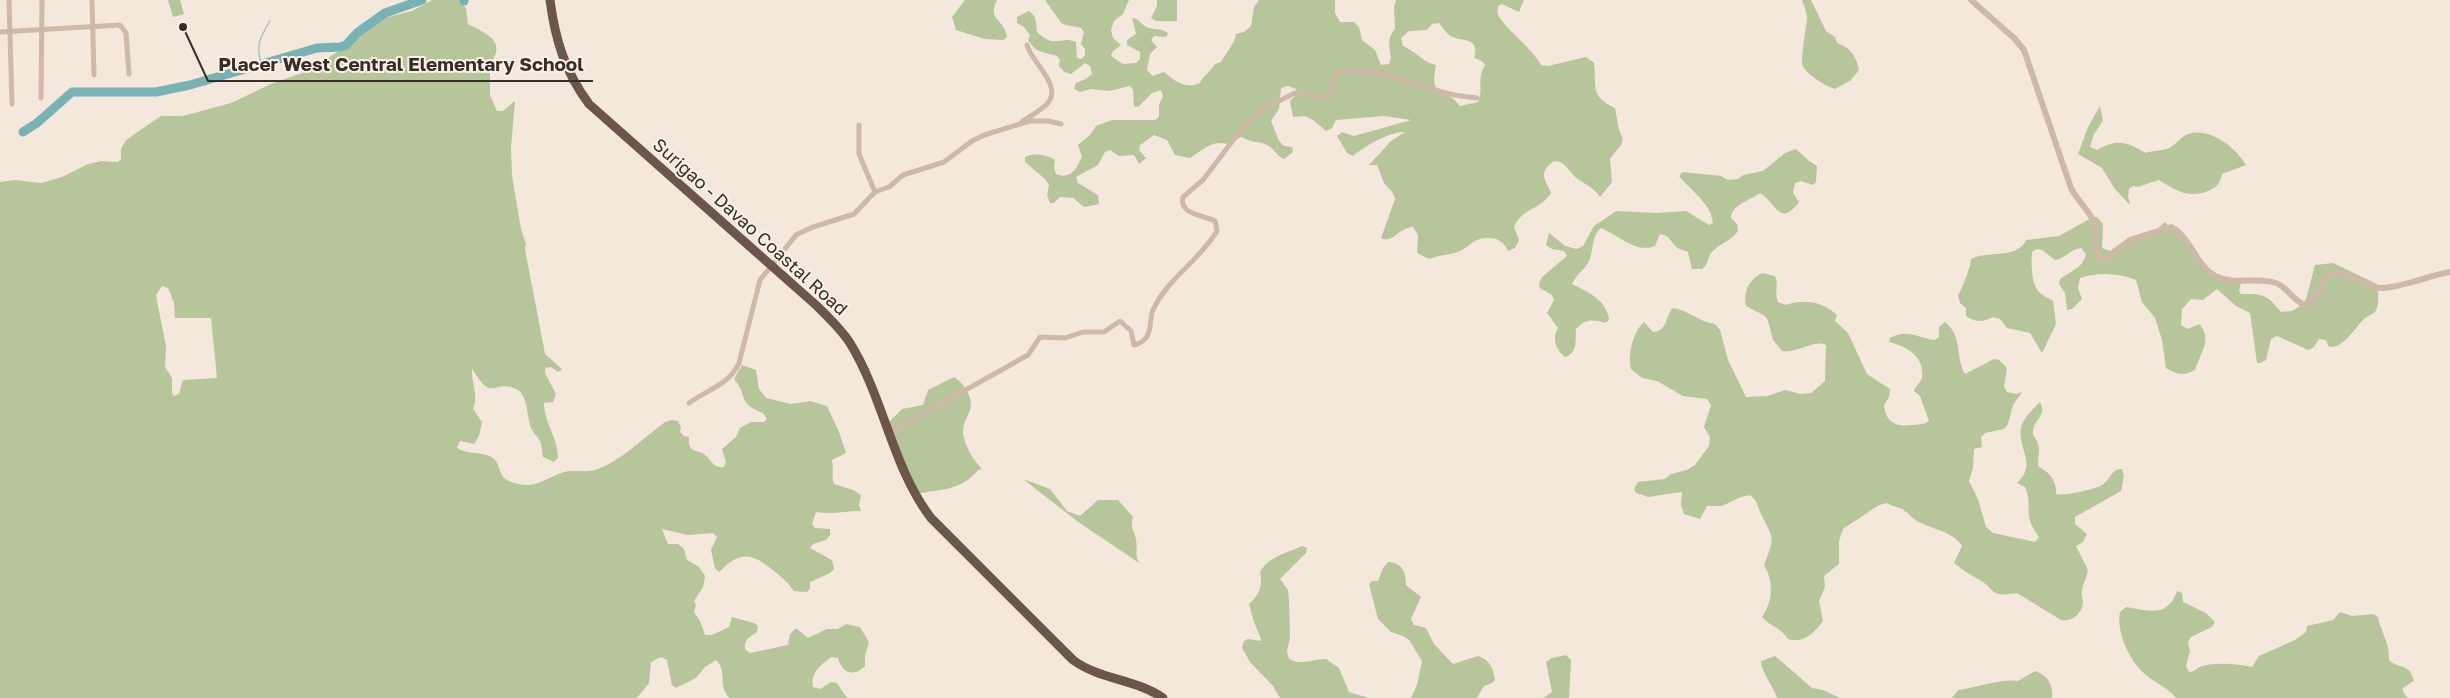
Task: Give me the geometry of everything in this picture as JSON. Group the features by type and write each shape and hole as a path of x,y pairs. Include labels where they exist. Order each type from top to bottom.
{"highway":[{"name":"Surigao - Davao Coastal Road","path":"550,0 556,37 565,65 589,104 827,316 849,341 861,363 914,494 931,518 1059,648 1088,670 1141,687 1163,698"}],"street":[{"path":"9,0 12,104"},
{"path":"41,98 42,0"},
{"path":"92,0 94,75"},
{"path":"1971,0 2015,39 2024,50 2071,188 2077,200 2093,220 2096,250 2102,260 2107,260 2130,240 2171,227 2184,238 2202,265 2213,275 2232,282 2274,282 2284,288 2299,302 2306,304 2315,298 2325,279 2332,273 2338,272 2364,284 2380,288 2450,272"},
{"path":"0,32 120,25 125,29 128,74"},
{"path":"1019,123 1048,103 1052,92 1050,83 1033,59 1028,45"},
{"path":"890,434 1028,355 1040,337 1065,338 1083,332 1104,332 1120,321 1131,331 1134,345 1139,344 1150,330 1154,309 1179,275 1217,231 1215,221 1187,210 1182,203 1183,197 1203,180 1249,120 1266,107 1295,93 1309,94 1325,100 1337,74 1350,70 1379,74 1450,94 1477,98"},
{"path":"689,402 726,381 736,371 757,289 770,266 796,235 813,226 854,214 875,192 889,187 906,174 944,162 978,138 1019,123 1038,120 1061,124"},
{"path":"859,125 859,154 875,192"}],"green space":[{"path":"168,0 180,0 184,14 173,17"},
{"path":"432,0 459,0 466,8 468,24 488,35 496,44 495,56 490,64 490,95 497,111 503,111 515,101 511,147 512,176 521,229 526,244 525,249 545,354 562,369 558,372 551,367 545,368 545,373 556,394 553,402 544,403 546,417 557,451 558,458 554,462 543,457 540,441 531,428 525,401 520,392 508,386 489,388 484,385 472,368 475,393 473,409 482,422 479,436 474,444 460,441 457,448 493,458 496,460 504,478 523,485 529,485 565,472 591,471 604,467 622,456 665,422 672,420 678,421 681,427 680,432 684,436 689,437 689,445 692,449 704,454 717,467 724,467 726,462 722,449 736,437 740,428 751,422 764,422 767,419 763,413 749,406 734,379 742,365 756,370 759,389 766,398 791,404 810,401 827,406 846,453 832,460 834,484 853,490 861,495 859,505 861,511 816,512 812,524 815,528 830,529 830,535 826,540 813,544 810,548 832,560 834,569 830,573 810,582 810,589 807,592 794,591 769,567 755,558 737,558 719,572 715,568 711,550 717,537 713,533 688,535 662,529 668,544 678,544 684,549 687,560 699,567 705,576 703,587 694,601 696,605 694,612 700,621 705,635 712,635 729,627 732,617 754,623 758,626 757,632 745,643 745,649 750,653 788,645 790,634 796,628 808,638 827,629 838,629 846,624 860,627 869,642 865,656 865,666 857,672 849,672 842,668 838,658 831,657 817,669 813,677 813,687 820,689 831,682 837,683 847,698 730,698 724,689 720,664 716,660 705,667 696,678 676,688 672,685 667,660 661,657 651,662 649,683 637,698 0,698 0,182 15,180 41,183 62,177 88,164 101,161 118,162 121,159 121,149 126,140 161,116 183,116 231,103 271,84 308,71 357,39 380,19 412,11","holes":["162,286 168,288 174,303 175,318 211,318 217,378 183,380 179,394 174,396 172,393 172,378 165,367 166,346 156,295"]},
{"path":"965,0 997,0 994,7 995,16 1003,26 1007,37 1003,40 985,39 956,30 952,17"},
{"path":"1045,0 1129,0 1123,14 1114,21 1111,30 1113,38 1121,45 1113,51 1111,56 1123,64 1136,63 1140,59 1140,52 1127,45 1127,40 1136,34 1132,18 1135,18 1146,27 1168,33 1166,37 1154,36 1151,40 1157,47 1150,54 1147,70 1153,76 1164,72 1180,83 1195,85 1200,83 1215,64 1221,62 1236,34 1244,32 1251,26 1254,7 1259,0 1335,0 1335,13 1340,22 1354,22 1359,27 1362,40 1375,50 1381,65 1389,64 1391,58 1389,43 1395,29 1394,7 1396,0 1524,0 1519,12 1502,4 1498,6 1500,18 1532,52 1541,65 1548,66 1586,57 1594,63 1596,90 1601,99 1615,108 1619,130 1623,139 1621,145 1610,159 1612,182 1600,197 1561,163 1557,161 1549,165 1544,175 1551,193 1543,202 1527,212 1518,221 1514,227 1519,240 1515,248 1508,251 1499,240 1486,238 1475,241 1460,251 1429,259 1417,253 1418,235 1413,227 1403,230 1389,239 1381,238 1395,199 1393,193 1384,183 1377,165 1369,165 1391,141 1405,132 1392,134 1378,140 1353,156 1347,153 1337,136 1342,132 1354,136 1411,120 1384,116 1336,120 1332,128 1326,131 1305,116 1293,117 1290,101 1298,93 1296,89 1288,86 1281,88 1279,109 1271,121 1279,141 1284,146 1292,147 1293,152 1284,159 1269,146 1242,137 1234,140 1231,144 1215,143 1190,158 1175,155 1167,140 1154,135 1140,145 1139,150 1146,158 1139,164 1134,155 1119,156 1110,150 1105,152 1098,165 1076,177 1078,183 1098,195 1099,204 1084,207 1073,198 1060,197 1054,203 1050,203 1047,195 1049,185 1045,179 1025,162 1025,157 1036,154 1049,157 1055,160 1056,174 1066,176 1075,169 1082,157 1078,145 1090,135 1096,126 1112,120 1155,120 1159,117 1159,105 1163,96 1161,90 1152,93 1138,107 1134,106 1133,90 1130,86 1109,91 1091,89 1080,92 1074,89 1076,83 1092,74 1090,66 1085,63 1071,74 1064,72 1059,66 1060,60 1057,56 1040,51 1031,44 1028,40 1030,35 1024,27 1017,23 1017,17 1029,11 1035,17 1037,32 1049,40 1070,40 1076,42 1077,58 1082,59 1085,55 1085,49 1081,44 1084,32 1081,28 1062,24","holes":["1439,23 1449,35 1472,43 1475,51 1474,58 1482,61 1485,65 1480,80 1480,97 1478,102 1460,106 1454,99 1436,88 1434,83 1436,65 1431,64 1403,46 1401,38 1409,31 1427,30 1432,24"]},
{"path":"1157,0 1177,0 1177,21 1156,21 1151,18 1157,6"},
{"path":"1802,0 1811,0 1826,31 1835,37 1837,43 1852,53 1856,61 1859,70 1851,80 1835,89 1822,83 1803,66 1807,19"},
{"path":"2100,106 2103,121 2094,134 2090,147 2097,150 2110,144 2122,143 2146,153 2169,148 2188,134 2205,133 2229,145 2246,165 2222,174 2216,186 2201,193 2188,194 2159,180 2138,187 2133,186 2129,189 2130,205 2115,189 2102,168 2078,154 2088,127"},
{"path":"1796,149 1817,166 1816,182 1813,185 1801,181 1795,183 1793,193 1799,202 1787,213 1778,211 1760,193 1738,206 1732,213 1731,218 1737,224 1738,231 1712,252 1702,269 1692,269 1688,252 1677,248 1667,236 1660,234 1655,246 1648,248 1634,245 1601,228 1594,239 1589,261 1572,284 1601,302 1605,307 1609,320 1605,323 1593,321 1583,323 1576,329 1575,346 1572,353 1565,357 1562,354 1555,343 1558,328 1547,313 1554,300 1552,295 1540,288 1539,284 1542,277 1567,256 1564,251 1552,249 1546,245 1549,233 1565,246 1577,249 1583,246 1594,226 1616,211 1656,213 1686,211 1709,225 1713,223 1709,209 1679,176 1683,172 1721,176 1728,180 1738,179 1743,175 1763,171 1785,153"},
{"path":"2093,217 2097,217 2103,224 2102,248 2110,251 2128,238 2157,229 2165,222 2216,275 2241,283 2239,291 2241,294 2255,294 2268,298 2281,312 2292,311 2305,303 2315,265 2333,263 2377,284 2378,306 2374,313 2365,318 2349,337 2340,344 2329,347 2326,340 2319,339 2314,347 2308,350 2277,336 2271,339 2266,360 2257,363 2250,313 2236,306 2217,289 2203,300 2191,299 2182,309 2181,325 2188,329 2199,324 2205,335 2205,341 2195,370 2183,374 2177,373 2166,368 2162,340 2155,318 2142,302 2136,280 2108,274 2080,278 2078,288 2082,299 2072,309 2067,310 2065,293 2059,284 2060,279 2076,269 2082,263 2086,254 2081,248 2055,260 2042,250 2037,249 2032,252 2034,284 2042,295 2053,301 2056,324 2042,353 2030,333 2007,328 2000,319 1993,317 1980,321 1966,316 1966,308 1960,303 1958,296 1971,259 1978,256 2016,250 2026,240 2059,236"},
{"path":"1762,273 1775,276 1778,302 1786,305 1813,302 1831,310 1837,315 1835,321 1848,333 1867,374 1890,389 1889,397 1884,405 1885,411 1890,420 1897,424 1919,424 1929,421 1920,396 1914,391 1922,378 1920,364 1913,353 1902,346 1889,342 1890,338 1896,335 1912,334 1935,340 1939,337 1939,327 1945,322 1951,328 1957,340 1960,361 1965,374 1994,359 1999,360 2007,368 2004,387 2007,392 2017,394 2022,392 2013,405 2008,424 2004,429 1985,433 1981,437 1982,447 1974,449 1973,468 1969,481 1978,499 1986,527 1993,533 2035,542 2039,537 2030,522 2025,487 2017,483 2026,469 2021,436 2022,424 2040,402 2042,411 2033,432 2039,447 2038,464 2052,478 2056,494 2086,491 2098,487 2105,483 2113,472 2122,469 2124,476 2121,491 2075,517 2075,524 2087,534 2083,542 2076,546 2088,570 2083,585 2081,610 2076,616 2069,620 2061,620 2017,593 2001,594 1994,592 1954,563 1962,546 1953,536 1919,522 1903,510 1887,503 1879,505 1843,529 1839,541 1839,564 1824,576 1825,587 1819,601 1823,621 1816,630 1803,639 1788,639 1762,617 1766,611 1771,591 1771,584 1764,565 1772,540 1756,502 1750,495 1722,506 1707,506 1700,519 1684,514 1681,505 1682,492 1648,497 1636,493 1634,489 1638,482 1665,479 1671,474 1687,470 1695,465 1709,446 1710,437 1704,427 1711,405 1707,399 1683,396 1657,381 1642,378 1631,369 1632,344 1637,331 1644,322 1653,332 1658,331 1664,326 1673,308 1715,324 1720,330 1728,360 1746,397 1768,396 1785,390 1801,394 1811,393 1825,381 1826,345 1816,344 1782,351 1773,340 1765,316 1746,306 1745,296 1748,286"},
{"path":"954,377 965,387 971,401 963,432 970,452 982,469 958,486 916,494 886,425 902,409 923,405 928,390"},
{"path":"1023,479 1050,489 1067,511 1080,516 1098,500 1118,500 1133,517 1132,526 1139,563 1077,521"},
{"path":"1302,546 1307,548 1306,553 1280,579 1288,590 1290,638 1287,651 1289,659 1303,662 1326,659 1339,668 1349,692 1369,698 1280,698 1273,686 1250,662 1242,648 1244,641 1248,639 1260,641 1261,639 1249,604 1259,590 1261,582 1260,572 1273,559"},
{"path":"1388,562 1400,566 1404,572 1406,585 1421,597 1411,619 1414,625 1426,628 1434,644 1453,664 1478,656 1490,665 1495,680 1484,686 1477,698 1411,698 1417,685 1422,661 1409,640 1391,632 1378,619 1369,584 1372,581 1378,581 1383,568"},
{"path":"2177,591 2182,593 2183,602 2206,613 2215,622 2212,627 2191,637 2188,642 2190,651 2186,666 2189,672 2214,664 2234,664 2252,667 2259,656 2295,640 2306,632 2307,626 2333,620 2340,612 2352,616 2373,614 2378,617 2387,643 2389,660 2407,669 2412,675 2414,681 2403,688 2403,692 2408,698 2176,698 2139,668 2125,645 2119,620 2120,612 2126,607 2156,611 2168,606"},
{"path":"1566,655 1571,660 1569,698 1543,698 1552,692 1546,662 1552,658"},
{"path":"1775,656 1812,688 1823,690 1840,698 1777,698 1763,670 1761,661"},
{"path":"2035,671 2049,681 2052,689 2052,698 1952,698 1958,690 1997,682 2018,681"}],"waterway":[{"path":"23,132 37,123 72,92 156,92 190,85 317,48 341,47 385,13 422,0"},
{"path":"261,64 260,41 270,21"}],"place":[{"name":"Placer West Central Elementary School","path":"183,27"}]}
